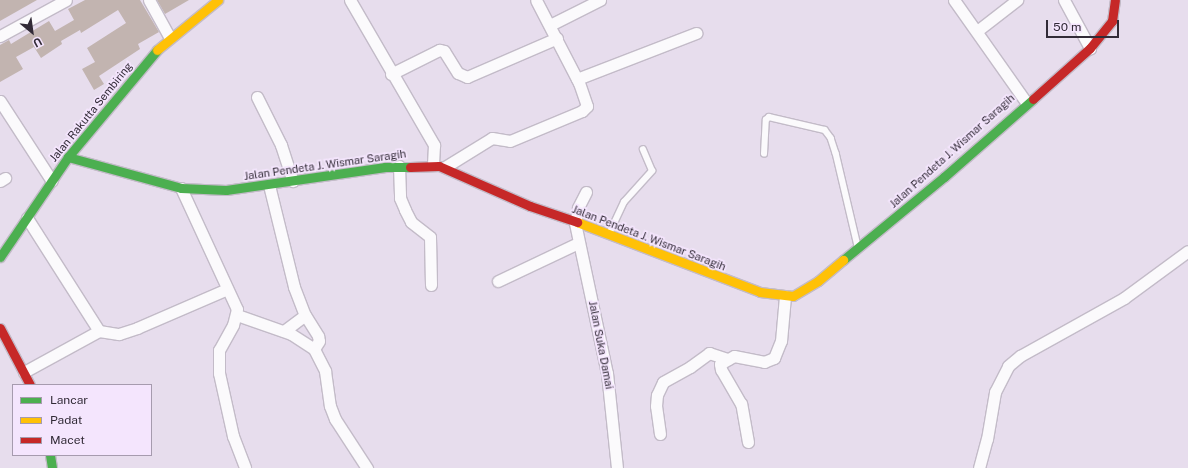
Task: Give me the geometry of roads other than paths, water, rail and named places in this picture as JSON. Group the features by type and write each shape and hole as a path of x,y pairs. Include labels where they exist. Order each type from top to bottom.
{"street":[{"path":"0,36 66,0"},
{"path":"149,0 170,38"},
{"name":"Jalan Rakutta Sembiring","path":"0,257 68,157 158,48 218,0"},
{"path":"350,0 391,74 434,145 433,165"},
{"path":"445,167 492,138 510,141 582,111 586,106 577,79 536,0"},
{"path":"550,25 600,0"},
{"path":"954,0 1026,102"},
{"path":"977,31 1017,0"},
{"path":"1064,0 1090,48"},
{"name":"Jalan Pendeta J. Wismar Saragih","path":"68,157 181,188 226,190 399,166 433,165 445,167 575,223 609,233 754,290 785,296 805,291 859,248 944,177 1026,102 1090,48 1112,21 1115,0"},
{"path":"577,79 696,32"},
{"path":"391,74 439,50 447,54 458,73 467,77 557,38"},
{"path":"257,97 281,145 293,181"},
{"path":"0,101 52,181"},
{"path":"399,166 400,198 410,222 430,236 431,286"},
{"path":"269,185 284,256 305,315 318,336 319,341 314,349"},
{"path":"181,188 237,309 237,315 220,350 219,373 232,436 245,468"},
{"path":"575,223 578,208 586,192"},
{"path":"27,218 99,331"},
{"name":"Jalan Suka Damai","path":"575,223 607,373 618,468"},
{"path":"498,281 578,242"},
{"path":"979,468 987,439 995,392 1008,366 1042,343 1118,302 1188,251"},
{"path":"24,372 99,331 119,334 227,289"},
{"path":"748,442 741,404 721,370 720,364 728,358 734,356 764,362 774,358 782,341 785,296"},
{"path":"237,315 284,331 314,349 326,371 329,400 335,419 367,468"},
{"path":"284,331 305,315"},
{"path":"0,328 30,384"},
{"path":"660,434 656,406 657,394 663,382 690,367 709,353 728,358"},
{"path":"50,456 52,468"}],"lane":[{"path":"764,154 766,120 769,117 825,130 831,138 836,153 859,248"},
{"path":"609,233 624,202 652,171 643,150"}]}
